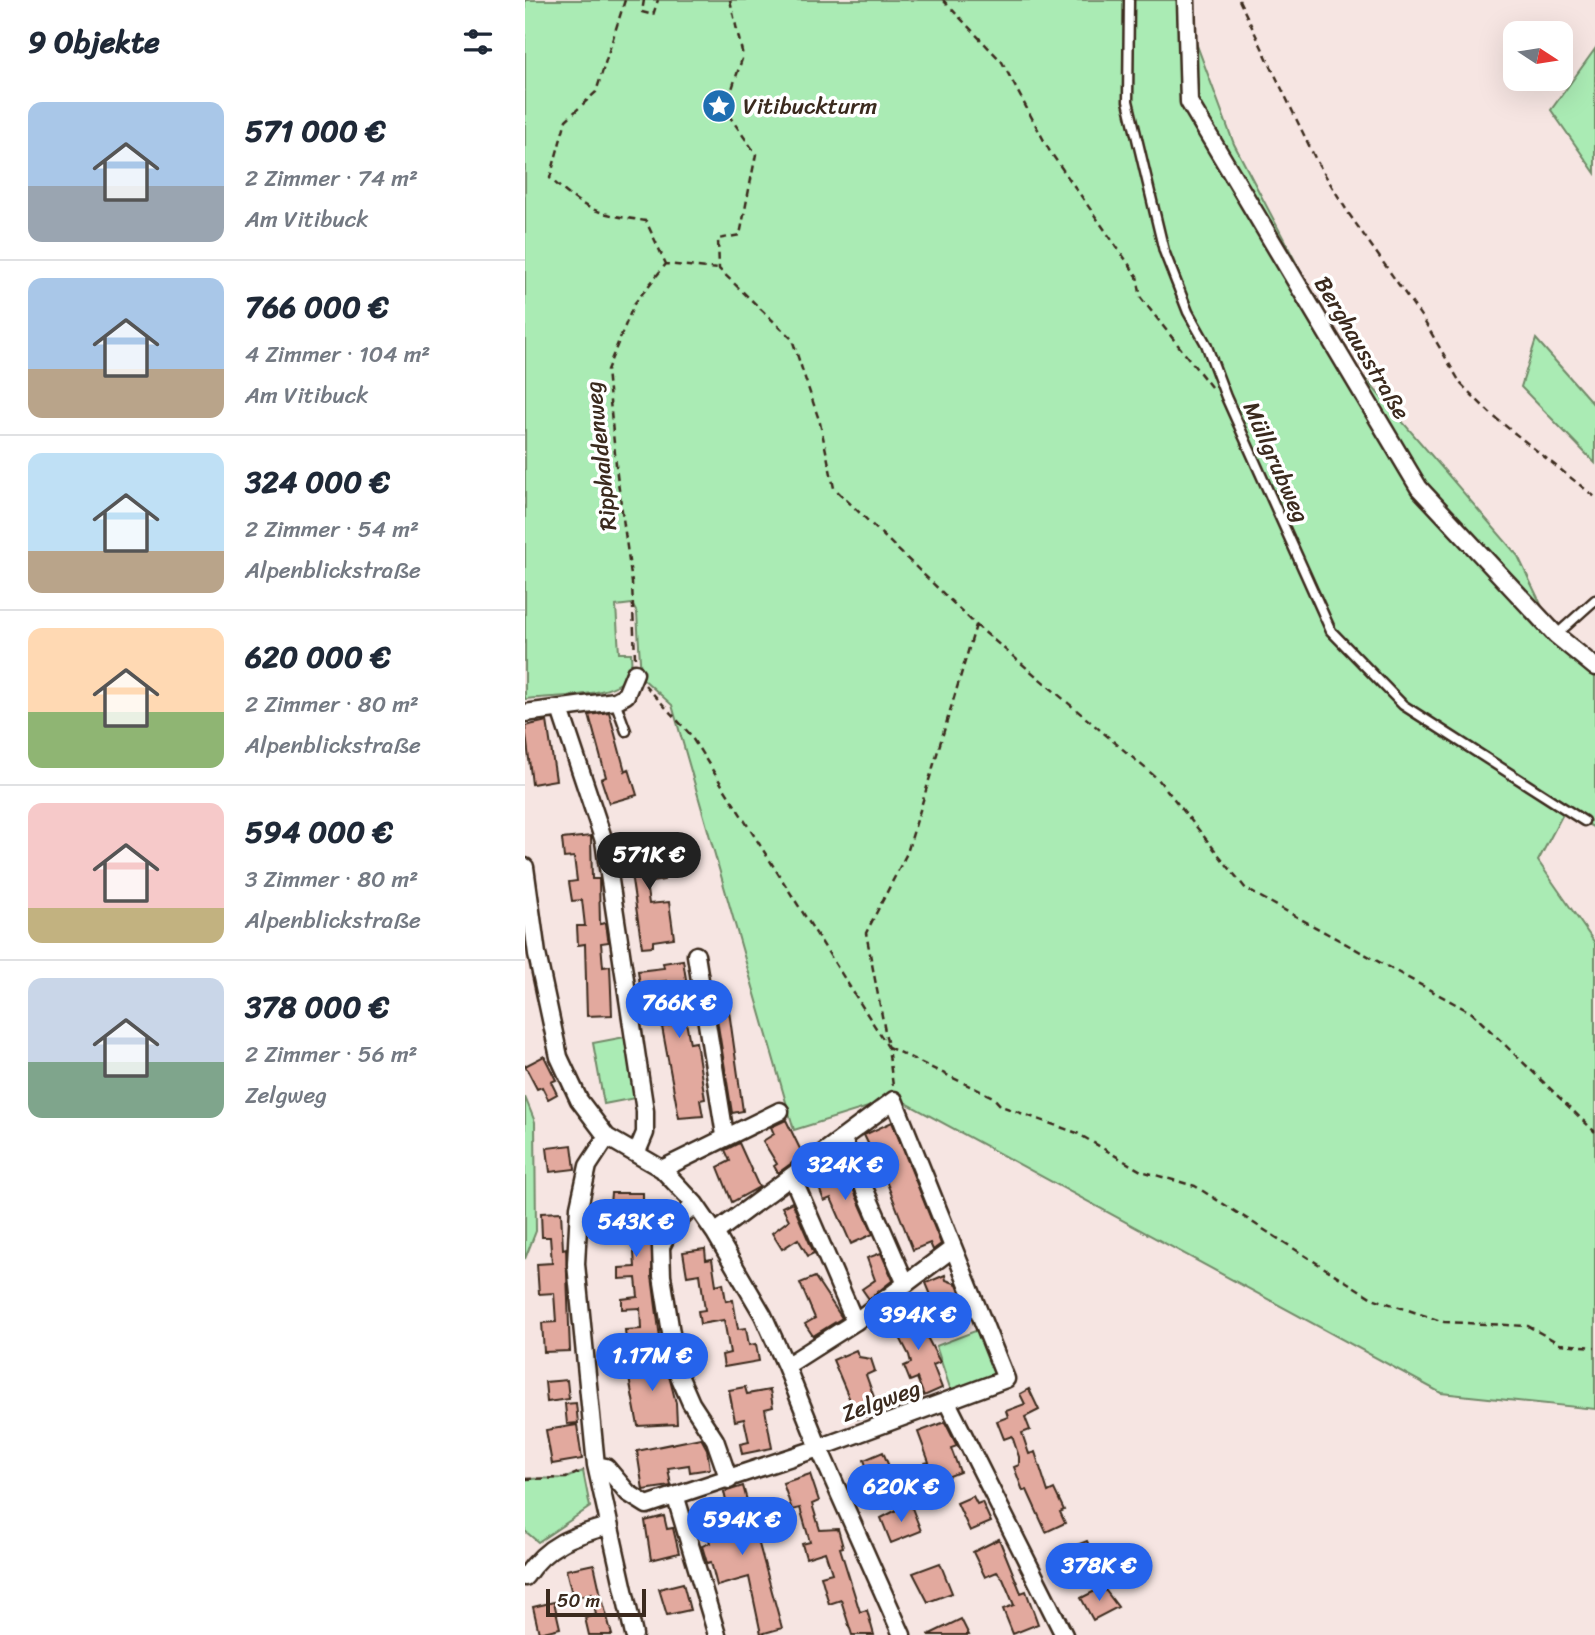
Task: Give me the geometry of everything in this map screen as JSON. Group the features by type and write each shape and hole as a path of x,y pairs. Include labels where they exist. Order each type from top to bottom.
{"street":[{"name":"Berghausstraße","path":"1186,0 1189,102 1419,488 1556,635 1595,667"},
{"path":"525,713 614,701 626,695 635,673"},
{"path":"560,709 604,841 645,1111 645,1133 637,1152"},
{"path":"525,867 537,954 559,1057 579,1100 607,1137 637,1152 661,1169 695,1204 715,1233 763,1315 902,1635"},
{"path":"696,955 725,1136"},
{"path":"715,1233 894,1100 1006,1379 947,1402"},
{"path":"661,1169 780,1111"},
{"path":"607,1137 587,1166 579,1207 576,1264 596,1465 634,1635"},
{"path":"843,1140 907,1284"},
{"path":"792,1176 855,1322"},
{"path":"695,1204 671,1227 661,1247 662,1276 677,1371 691,1403 715,1440 729,1480"},
{"path":"786,1366 855,1322 952,1249"},
{"name":"Zelgweg","path":"596,1465 606,1467 628,1493 647,1505 729,1480 947,1402 1064,1635"},
{"path":"675,1498 717,1635"},
{"path":"525,1577 534,1562 564,1539 608,1526"}],"lane":[{"name":"Müllgrubweg","path":"1129,0 1128,101 1164,251 1188,312 1206,344 1226,397 1331,631 1403,705 1584,821"},
{"path":"1556,635 1595,600"},
{"path":"614,701 626,731"}],"path":[{"path":"625,0 596,92 566,120 550,178 574,202 601,214 646,221 666,264 719,269 792,339 820,423 834,488 976,625 1158,779 1246,889 1472,1013 1595,1132"},
{"path":"644,0 642,12 653,15 659,0"},
{"path":"719,269 719,239 740,235 756,154 725,110 743,56 730,0"},
{"path":"943,0 1002,62 1049,150 1137,276 1141,298 1197,366"},
{"path":"1239,0 1316,160 1349,214 1423,319 1461,384 1493,416 1595,497"},
{"name":"Ripphaldenweg","path":"635,673 632,583 617,475 607,370 634,304 666,264"},
{"path":"894,1100 888,1047 866,933 907,853 976,625"},
{"path":"635,673 689,733 888,1047 993,1097 1001,1106 1077,1133 1142,1171 1195,1186 1372,1298 1444,1322 1528,1326 1560,1344 1595,1347"},
{"path":"525,1479 566,1478 596,1465"}],"green space":[{"path":"525,0 1180,0 1234,144 1344,354 1518,556 1556,636 1595,666 1595,828 1564,812 1538,861 1595,943 1595,1409 1441,1393 897,1098 794,1130 672,705 641,677 637,613 632,604 616,606 619,653 631,653 630,672 622,683 597,692 525,699"},
{"path":"1595,49 1595,173 1551,110 1565,91 1573,91 1573,80"},
{"path":"1536,339 1595,406 1595,463 1521,387"},
{"path":"625,1037 635,1098 604,1104 593,1043"},
{"path":"525,1097 535,1122 536,1231 525,1259"},
{"path":"983,1328 997,1372 994,1377 952,1394 936,1346"},
{"path":"583,1471 590,1507 538,1542 525,1531 525,1479 566,1478"}],"building":[{"path":"609,712 625,771 629,769 637,795 609,803 601,779 606,777 589,715"},
{"path":"547,721 556,780 532,784 525,726"},
{"path":"591,836 592,879 599,879 600,924 606,923 609,942 601,943 603,967 610,966 612,1015 587,1016 585,944 578,945 577,926 585,926 582,900 572,901 569,882 577,881 574,857 564,858 562,839"},
{"path":"638,838 639,845 660,842 664,880 646,883 649,904 669,902 674,938 653,941 653,946 642,947 626,840"},
{"path":"683,960 690,1005 683,1006 690,1043 696,1042 705,1099 700,1100 703,1116 679,1118 662,1027 672,1025 666,981 640,985 638,971 664,968 663,963"},
{"path":"729,1011 743,1111 732,1113 716,1013"},
{"path":"544,1056 556,1080 551,1082 557,1094 548,1099 542,1087 537,1089 525,1066"},
{"path":"786,1120 803,1155 778,1173 774,1166 777,1164 763,1141 774,1134 771,1127"},
{"path":"892,1122 941,1244 933,1250 930,1243 913,1250 885,1178 889,1176 879,1154 874,1156 864,1135"},
{"path":"739,1143 759,1187 732,1202 718,1167 730,1161 725,1150"},
{"path":"572,1145 575,1169 550,1172 547,1148"},
{"path":"841,1161 873,1234 851,1244 831,1198 824,1201 818,1185 825,1182 820,1169"},
{"path":"611,1193 643,1193 643,1216 652,1216 652,1276 660,1338 626,1340 625,1330 641,1329 640,1308 622,1309 622,1299 638,1297 636,1278 619,1279 619,1268 635,1267 633,1239 611,1239 611,1225 608,1225"},
{"path":"792,1202 814,1253 808,1256 798,1239 782,1249 772,1233 789,1220 782,1207"},
{"path":"561,1212 563,1249 566,1248 570,1351 544,1352 542,1323 556,1322 554,1293 539,1294 537,1264 552,1263 550,1237 542,1237 541,1213"},
{"path":"705,1249 706,1260 712,1259 716,1285 723,1283 726,1301 733,1300 738,1329 746,1328 749,1345 756,1344 759,1361 724,1367 722,1355 730,1353 724,1320 700,1324 698,1311 705,1310 700,1274 687,1276 683,1252"},
{"path":"881,1253 893,1280 869,1299 862,1289 875,1280 867,1258"},
{"path":"945,1275 946,1280 957,1284 963,1299 960,1307 950,1303 946,1314 927,1307 931,1295 926,1283"},
{"path":"815,1277 842,1318 813,1336 805,1324 815,1318 800,1283"},
{"path":"912,1308 940,1362 933,1365 942,1388 924,1396 917,1378 910,1381 904,1366 911,1363 909,1355 890,1318"},
{"path":"856,1350 859,1357 871,1359 875,1371 866,1375 879,1411 858,1419 833,1360"},
{"path":"665,1360 676,1403 677,1424 638,1426 626,1362"},
{"path":"567,1380 569,1399 547,1402 545,1382"},
{"path":"745,1387 747,1394 770,1390 773,1407 765,1409 772,1448 742,1454 740,1444 749,1442 744,1419 735,1421 729,1390"},
{"path":"1029,1389 1039,1410 1025,1417 1030,1430 1022,1433 1029,1454 1035,1452 1048,1492 1054,1489 1064,1510 1060,1512 1065,1523 1046,1532 1027,1490 1023,1491 1014,1467 1019,1465 1019,1457 1012,1436 1004,1439 997,1421 1008,1417 1006,1411 1025,1404 1020,1394"},
{"path":"576,1403 578,1423 567,1424 565,1404"},
{"path":"945,1422 957,1446 951,1448 960,1472 932,1483 925,1463 929,1462 918,1432"},
{"path":"577,1425 582,1459 552,1464 546,1430"},
{"path":"701,1438 707,1449 710,1469 690,1472 689,1465 668,1468 671,1486 643,1490 637,1451"},
{"path":"883,1452 897,1486 877,1494 864,1460"},
{"path":"810,1474 819,1501 812,1504 820,1530 838,1529 843,1547 840,1548 860,1612 867,1610 874,1635 852,1635 841,1600 829,1604 821,1576 832,1573 825,1552 806,1558 802,1544 810,1542 800,1508 792,1510 783,1483"},
{"path":"743,1486 782,1628 761,1634 749,1577 717,1586 711,1562 707,1563 702,1546 710,1543 706,1529 726,1524 721,1502 726,1501 724,1492"},
{"path":"973,1496 977,1504 982,1502 991,1522 970,1531 957,1503"},
{"path":"910,1503 921,1531 891,1543 881,1518"},
{"path":"664,1516 667,1529 673,1528 679,1553 651,1560 645,1521"},
{"path":"999,1539 1021,1593 1026,1591 1038,1624 1013,1634 1003,1609 1014,1605 1003,1579 997,1572 985,1577 973,1552"},
{"path":"1087,1541 1098,1567 1068,1579 1064,1569 1075,1564 1069,1548"},
{"path":"940,1563 952,1593 928,1602 913,1573"},
{"path":"594,1564 612,1635 589,1635 585,1618 596,1615 592,1593 573,1598 566,1570"},
{"path":"683,1583 690,1610 667,1615 659,1589"},
{"path":"1103,1587 1118,1607 1093,1620 1081,1598"},
{"path":"554,1602 560,1628 539,1633 533,1607"},
{"path":"961,1619 969,1635 928,1635"}],"place":[{"name":"Vitibuckturm","path":"719,106"}]}
